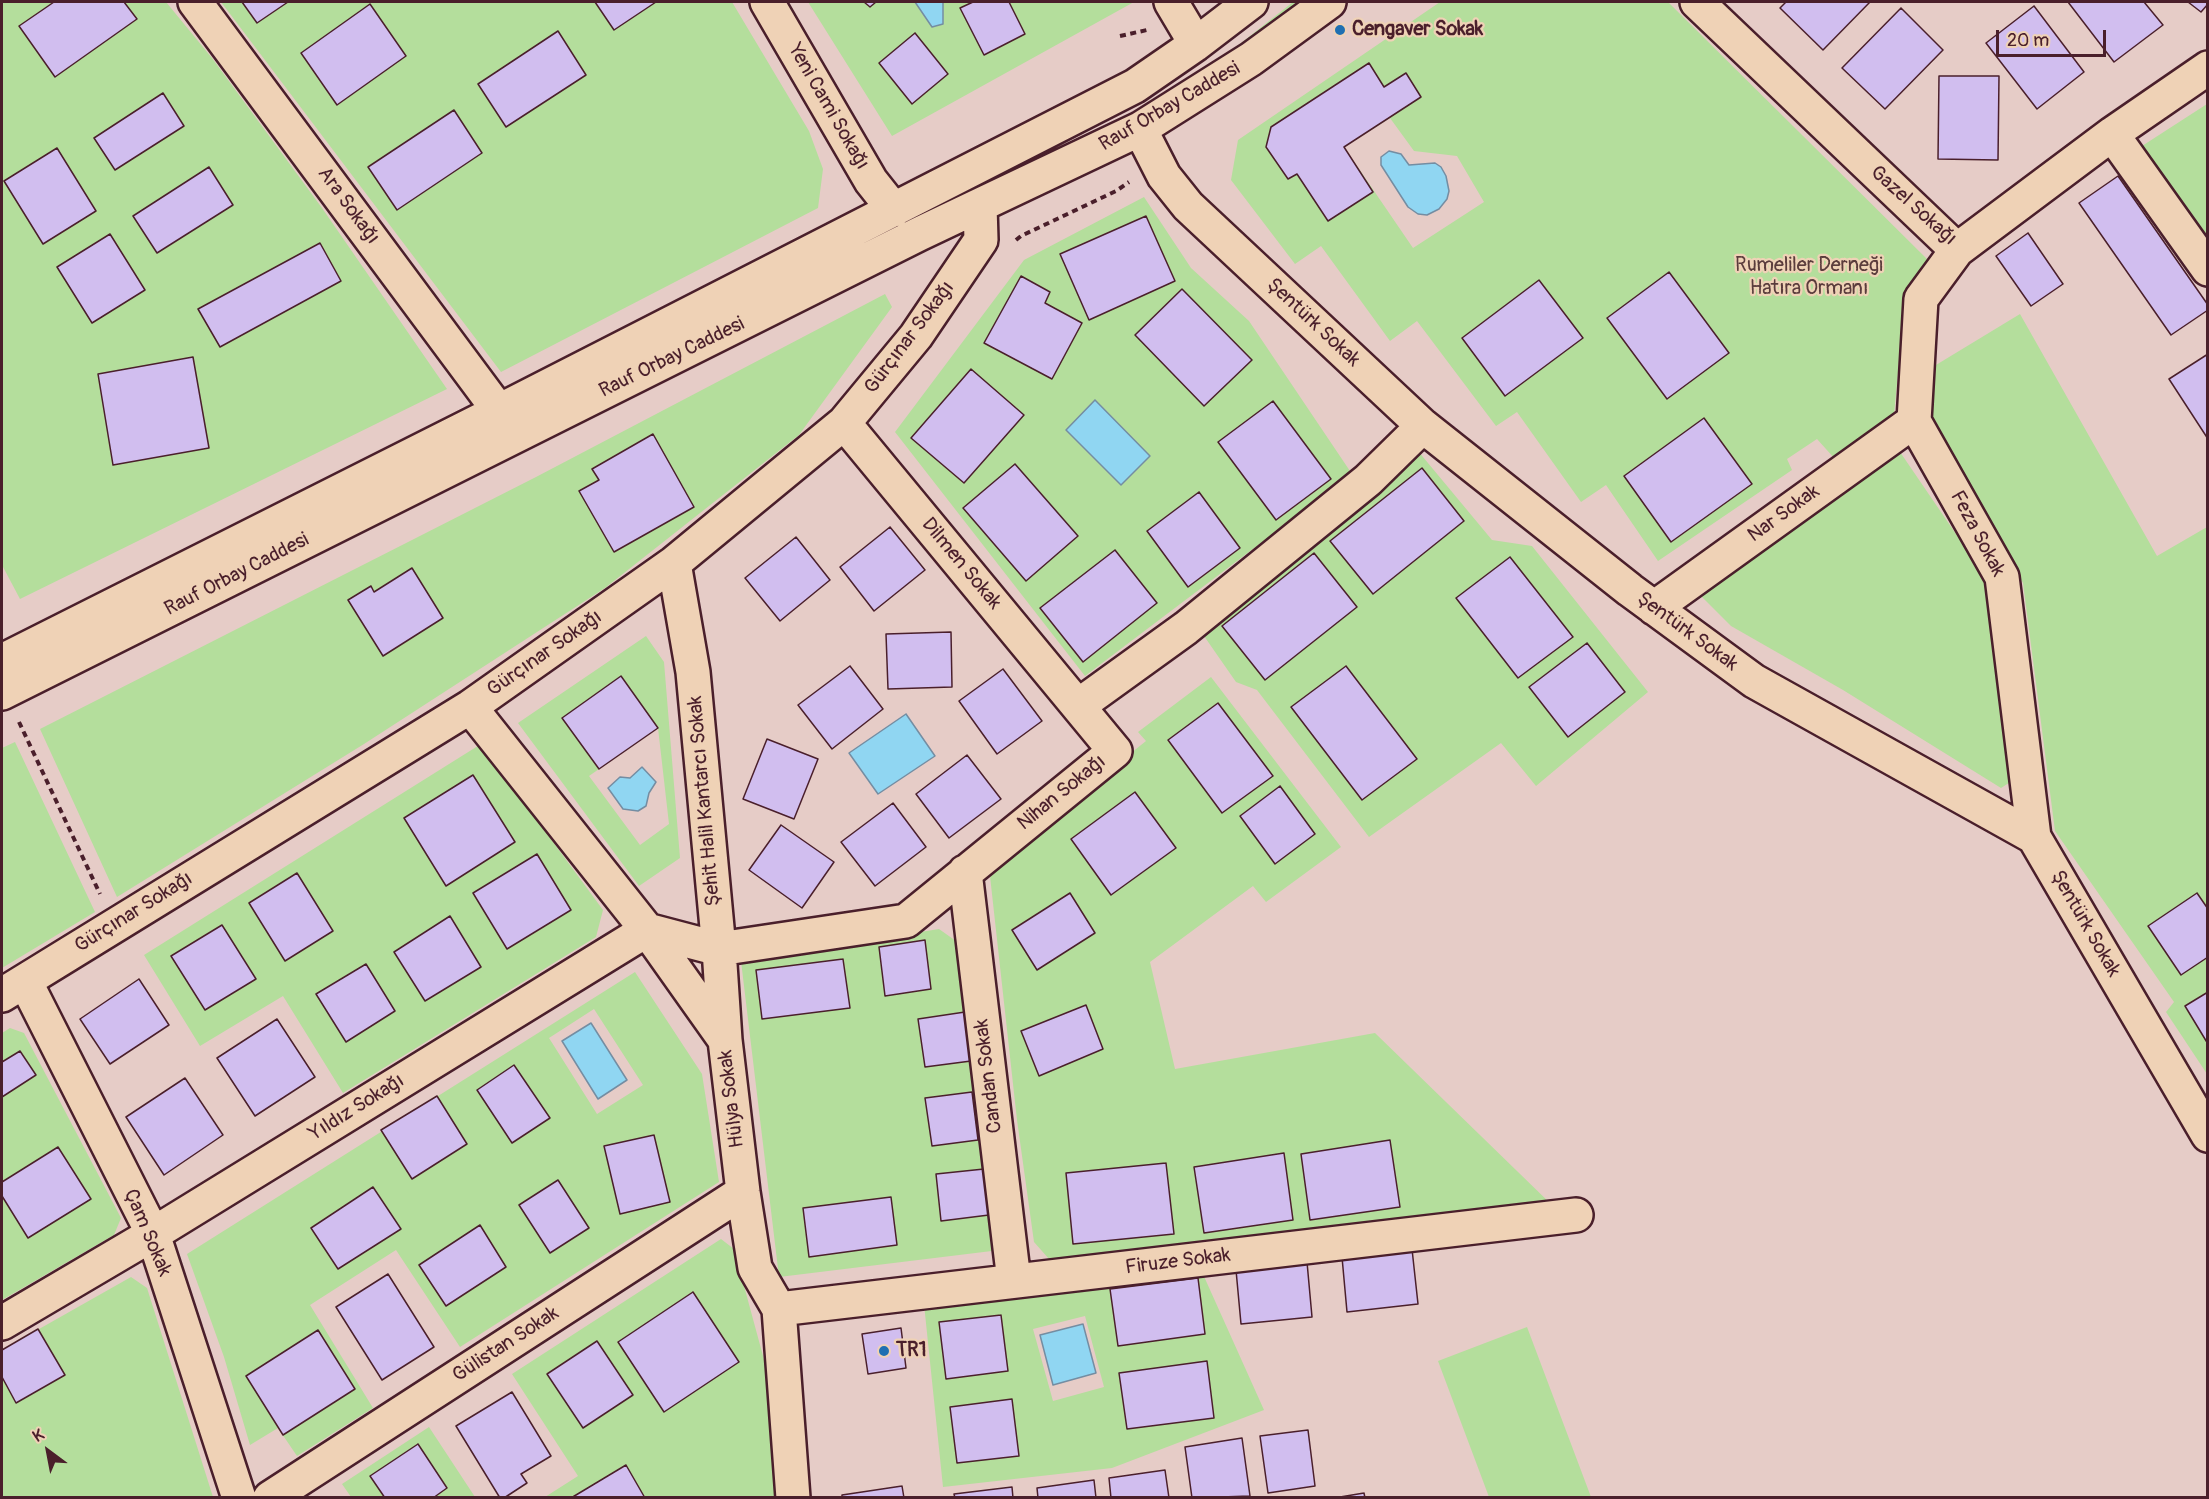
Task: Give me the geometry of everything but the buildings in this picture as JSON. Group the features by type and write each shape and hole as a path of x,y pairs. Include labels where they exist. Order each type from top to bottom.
{"street":[{"name":"Ara Sokağı","path":"195,2 499,411"},
{"name":"Yeni Cami Sokağı","path":"767,2 871,181 894,210"},
{"path":"1171,2 1196,44"},
{"name":"Rauf Orbay Caddesi","path":"2,661 499,411 1135,86 1251,2"},
{"name":"Rauf Orbay Caddesi","path":"10,706 980,205 1140,129 1251,59 1329,2"},
{"name":"Gazel Sokağı","path":"1697,2 1957,250 2112,134 2208,68"},
{"name":"Şentürk Sokak","path":"1140,129 1164,176 1188,206 1423,426 1654,608 1754,681 2034,837 2208,1135"},
{"path":"2112,134 2208,269"},
{"name":"Gürçınar Sokağı","path":"13,988 470,706 674,563 844,423 916,336 981,240 980,205"},
{"path":"1914,421 1922,299 1957,250"},
{"name":"Nar Sokak","path":"1654,608 1914,421"},
{"name":"Feza Sokak","path":"1914,421 2002,577 2034,837"},
{"name":"Dilmen Sokak","path":"844,423 1078,706"},
{"path":"1078,706 1213,605 1368,480 1423,426"},
{"name":"Şehit Halil Kantarcı Sokak","path":"674,563 693,672 719,949 725,1040"},
{"name":"Hülya Sokak","path":"470,706 647,930 725,1040 743,1192 755,1268 779,1309 793,1497"},
{"name":"Nihan Sokağı","path":"719,949 906,921 1115,751 1078,706"},
{"name":"Candan Sokak","path":"965,872 1014,1281"},
{"path":"647,930 719,949"},
{"name":"Yıldız Sokağı","path":"2,1323 153,1234 647,930"},
{"name":"Çam Sokak","path":"13,988 153,1234 239,1497"},
{"name":"Gülistan Sokak","path":"270,1497 743,1192"},
{"name":"Firuze Sokak","path":"779,1309 1576,1215"}],"path":[{"path":"1013,243 1022,236 1116,192"},
{"path":"10,706 115,926"}],"green space":[{"path":"2,2 166,2 212,58 322,208 447,389 20,599 2,565"},
{"path":"221,2 732,2 809,131 823,169 818,208 501,372"},
{"path":"808,2 1134,2 892,136"},
{"path":"1293,2 1297,2 1237,49 1236,47"},
{"name":"Rumeliler Derneği Hatıra Ormanı","path":"1440,2 1668,2 1928,260 1905,297 1894,415 1835,459 1817,439 1787,459 1792,470 1658,561 1606,485 1581,502 1517,412 1496,426 1417,321 1390,341 1321,246 1295,264 1231,180 1238,140","holes":["1390,118 1414,151 1457,156 1484,202 1413,248 1344,147"]},
{"path":"2207,104 2207,237 2142,146"},
{"path":"1144,197 1191,268 1249,321 1352,474 1085,676 895,432 1024,260"},
{"path":"885,294 892,307 799,435 605,588 364,744 117,897 40,729 536,477"},
{"path":"2020,314 2157,556 2207,527 2207,1074 2166,1012 2174,1002 2055,831 2023,583 1932,415 1931,368"},
{"path":"1898,449 1988,581 2012,781 2001,788 1843,690 1731,626 1697,592"},
{"path":"1418,451 1492,540 1532,546 1648,692 1536,786 1501,743 1369,837 1257,690 1236,682 1204,636 1205,626"},
{"path":"646,636 664,662 680,858 639,886 518,723","holes":["658,728 669,824 640,845 589,776"]},
{"path":"1211,677 1341,847 1266,902 1253,886 1150,962 1175,1069 1375,1033 1553,1206 1049,1259 1034,1242 1017,1120 989,867 1146,741 1138,732"},
{"path":"15,742 95,912 2,968 2,748"},
{"path":"481,744 603,910 596,937 343,1093 283,996 200,1046 144,955"},
{"path":"939,929 963,946 1000,1250 779,1277 741,961"},
{"path":"635,972 702,1074 719,1182 460,1347 396,1250 310,1305 373,1408 297,1456 278,1428 250,1445 224,1357 187,1254","holes":["594,1009 643,1085 597,1114 549,1038"]},
{"path":"10,1028 24,1033 121,1218 114,1235 2,1300 2,1033"},
{"path":"721,1239 734,1249 766,1367 776,1497 545,1497 578,1476 512,1374"},
{"path":"1202,1272 1264,1410 1112,1468 943,1487 924,1304","holes":["1085,1316 1104,1387 1053,1401 1033,1329"]},
{"path":"131,1277 147,1288 213,1497 2,1497 2,1350"},
{"path":"1527,1327 1591,1497 1489,1497 1438,1361"},
{"path":"429,1427 475,1497 351,1497 342,1484"}],"water":[{"path":"915,2 943,2 943,24 932,27"},
{"path":"1389,151 1401,154 1409,165 1435,163 1441,167 1446,176 1449,191 1447,199 1439,209 1427,215 1418,214 1408,207 1381,165 1381,157"},
{"path":"1095,400 1150,456 1121,485 1066,430"},
{"path":"906,714 935,756 878,794 849,753"},
{"path":"642,767 656,782 649,793 646,806 638,811 623,809 608,788 620,777 630,778"},
{"path":"591,1023 627,1080 598,1099 562,1041"},
{"path":"1083,1324 1096,1373 1053,1385 1040,1335"}],"place":[{"name":"Cengaver Sokak","path":"1340,30"},
{"name":"TR1","path":"884,1351"}]}
